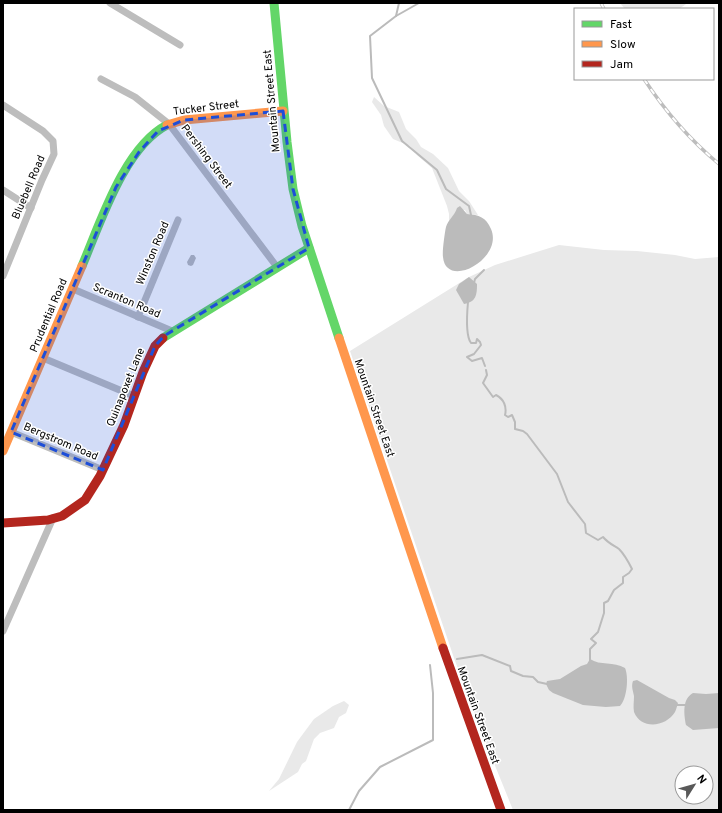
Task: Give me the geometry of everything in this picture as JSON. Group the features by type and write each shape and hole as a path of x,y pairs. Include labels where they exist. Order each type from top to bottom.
{"street":[{"path":"110,3 180,45"},
{"name":"Mountain Street East","path":"274,3 283,111 293,189 302,226 411,558 501,810"},
{"name":"Pershing Street","path":"101,79 136,97 170,124 277,268"},
{"name":"Bluebell Road","path":"3,105 43,131 53,141 54,154 3,276"},
{"name":"Tucker Street","path":"116,188 123,175 148,141 158,131 170,124 184,120 283,111"},
{"name":"Prudential Road","path":"3,451 116,188"},
{"path":"3,190 31,208"},
{"name":"Winston Road","path":"138,317 178,220"},
{"name":"Quinapoxet Lane","path":"3,523 48,520 62,516 85,500 93,489 103,470 124,425 154,346 164,336 309,248"},
{"name":"Scranton Road","path":"73,289 172,331"},
{"path":"43,358 134,396"},
{"name":"Bergstrom Road","path":"11,432 103,470"},
{"path":"3,631 53,518"}],"highlighted area":[{"path":"283,111 293,189 309,248 164,336 155,346 103,470 11,432 116,187 139,152 158,131 184,120"}],"shaded area":[{"path":"620,3 686,4 680,8 624,8"},
{"path":"374,97 384,106 399,112 406,129 416,139 421,147 433,154 448,168 459,191 469,201 478,215 467,214 465,210 456,212 449,221 447,206 432,168 417,155 410,146 393,139 384,126 381,115 372,102"},
{"path":"460,206 467,214 482,217 487,222 491,229 493,240 489,251 482,260 473,267 463,271 454,271 446,267 443,257 443,246 447,224 457,208"},
{"path":"559,245 604,250 637,251 675,255 695,259 719,257 719,810 513,810 454,658 350,351 469,277 495,265"},
{"path":"191,255 194,255 196,258 191,266 188,265 187,262"},
{"path":"469,277 477,284 477,291 471,302 464,304 456,290 459,284"},
{"path":"590,659 625,668 627,688 620,706 606,707 583,705 549,690 546,684 547,681 560,679 587,664"},
{"path":"637,680 678,703 675,712 671,717 666,721 654,724 642,722 637,718 634,712 634,696 632,687 633,681"},
{"path":"693,693 719,693 719,728 693,730 686,725 684,712 685,703 689,696"},
{"path":"344,701 349,705 346,713 339,717 334,728 320,733 314,739 306,761 302,764 298,772 269,791 279,779 297,742 314,719 333,706"}],"waterway":[{"path":"396,16 399,3"},
{"path":"419,3 396,16 370,36 372,78 402,141 437,170 446,189 469,206 471,215"},
{"path":"474,283 475,279 484,270"},
{"path":"468,302 467,324 469,339 471,343 476,343 477,339 481,345 474,354 467,357 472,361 482,358 485,366"},
{"path":"486,370 487,375 483,383 493,397 496,395 503,401 506,412 505,415 508,417 512,415 515,422 515,429 523,431 527,434 557,474 568,502 585,524 586,533 598,540 603,537 619,549 625,556 632,569 623,577 623,583 614,590 608,601 604,603 604,613 598,632 591,639 596,643 590,649 590,662"},
{"path":"457,659 482,655 510,666 511,671 523,676 533,677 538,682 547,684"},
{"path":"349,810 359,791 380,767 433,740 433,693 430,665"},
{"path":"674,705 686,705"}],"railway":[{"path":"601,3 604,8"},
{"path":"645,80 678,124 719,164"}],"traffic: fast":[{"path":"274,3 293,189 302,226 339,338"},
{"path":"82,266 105,209 126,168 138,150 152,136 167,125"},
{"path":"163,338 309,248"}],"traffic: slow":[{"path":"167,125 184,120 283,111"},
{"path":"3,451 82,266"},
{"path":"339,338 443,648"}],"traffic: jam":[{"path":"3,523 48,520 62,516 85,500 100,476 124,425 143,372 155,346 163,338"},
{"path":"443,648 501,810"}]}
